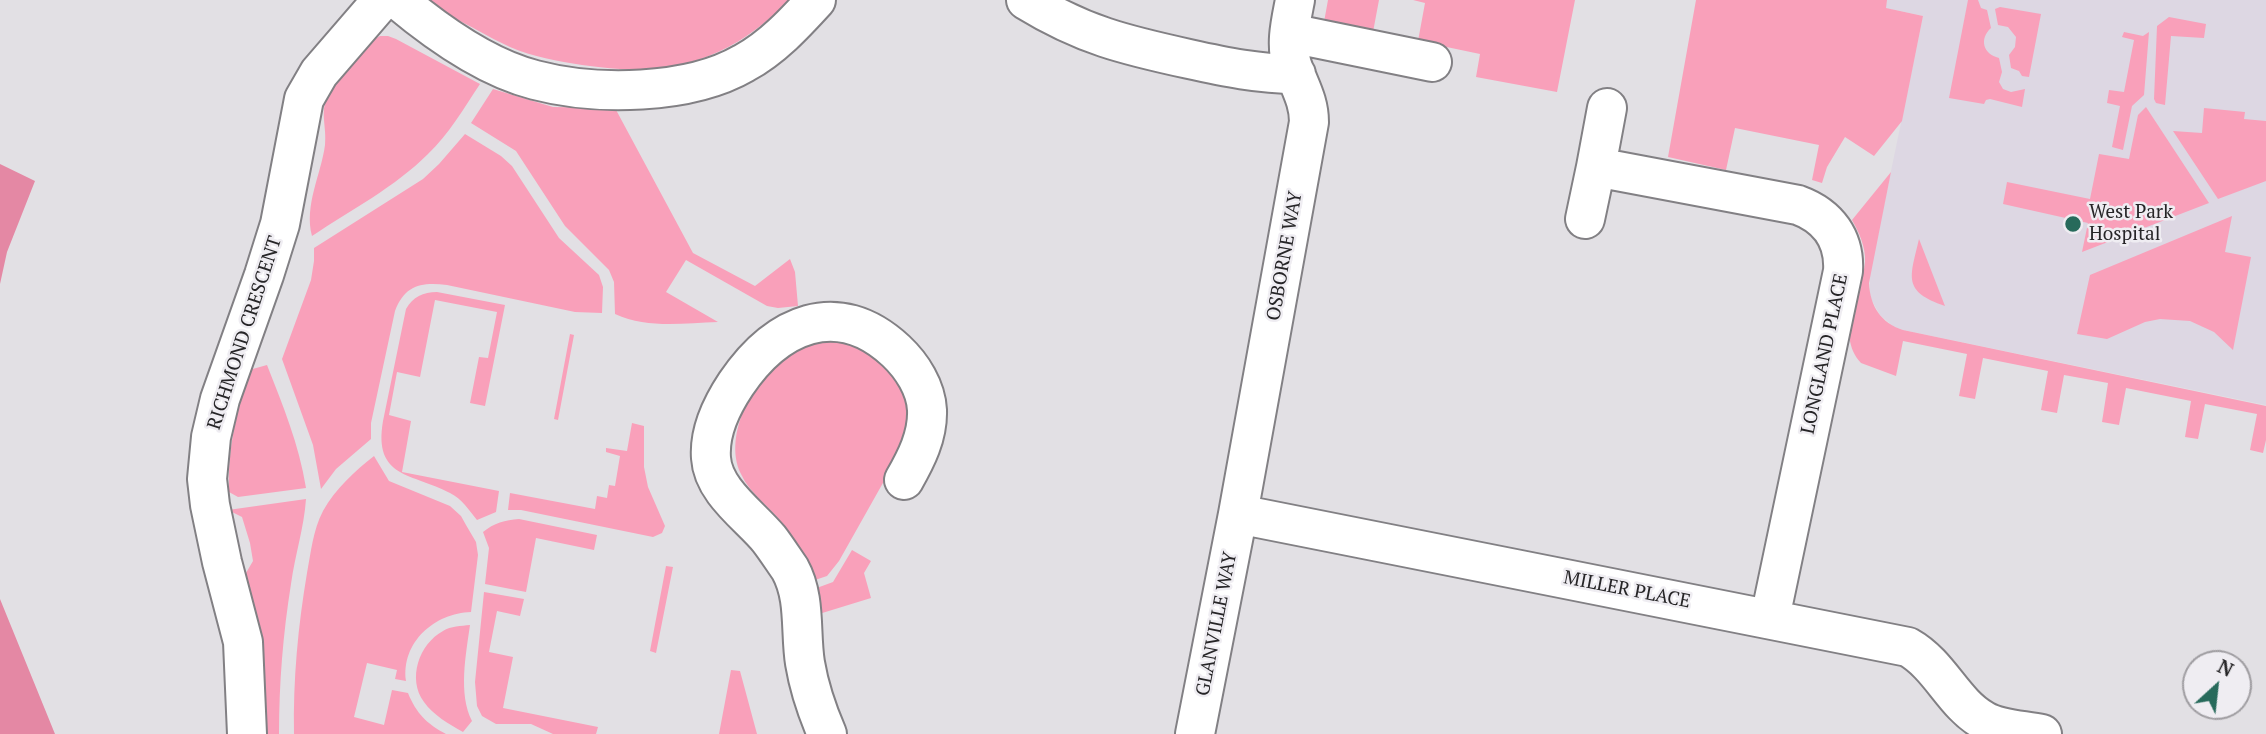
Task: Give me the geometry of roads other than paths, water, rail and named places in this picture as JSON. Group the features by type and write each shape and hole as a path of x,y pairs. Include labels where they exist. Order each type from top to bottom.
{"street":[{"name":"RICHMOND CRESCENT","path":"247,734 243,642 212,523 208,493 211,436 220,399 280,224 303,99 319,73 382,0"},
{"path":"398,0 446,36 504,69 553,84 624,90 687,83 741,65 774,42 816,0"},
{"path":"1026,0 1077,28 1113,41 1248,71 1296,75"},
{"path":"1292,17 1432,62"},
{"name":"OSBORNE WAY","path":"1238,514 1308,122 1306,97 1290,56 1292,17"},
{"path":"1586,219 1607,108"},
{"name":"LONGLAND PLACE","path":"1596,167 1798,205 1811,210 1827,222 1839,241 1843,271 1770,618"},
{"path":"827,734 819,716 806,664 802,608 794,579 775,547 724,490 713,471 711,451 718,418 732,389 746,369 764,349 780,337 802,327 823,323 841,323 864,329 901,356 914,373 925,398 925,432 904,480"},
{"name":"MILLER PLACE","path":"1238,514 1908,647 1926,658 1984,728"},
{"name":"GLANVILLE WAY","path":"1195,734 1238,514"},
{"path":"1984,728 2042,734"}],"place":[{"name":"West Park Hospital","path":"2073,224"}]}
